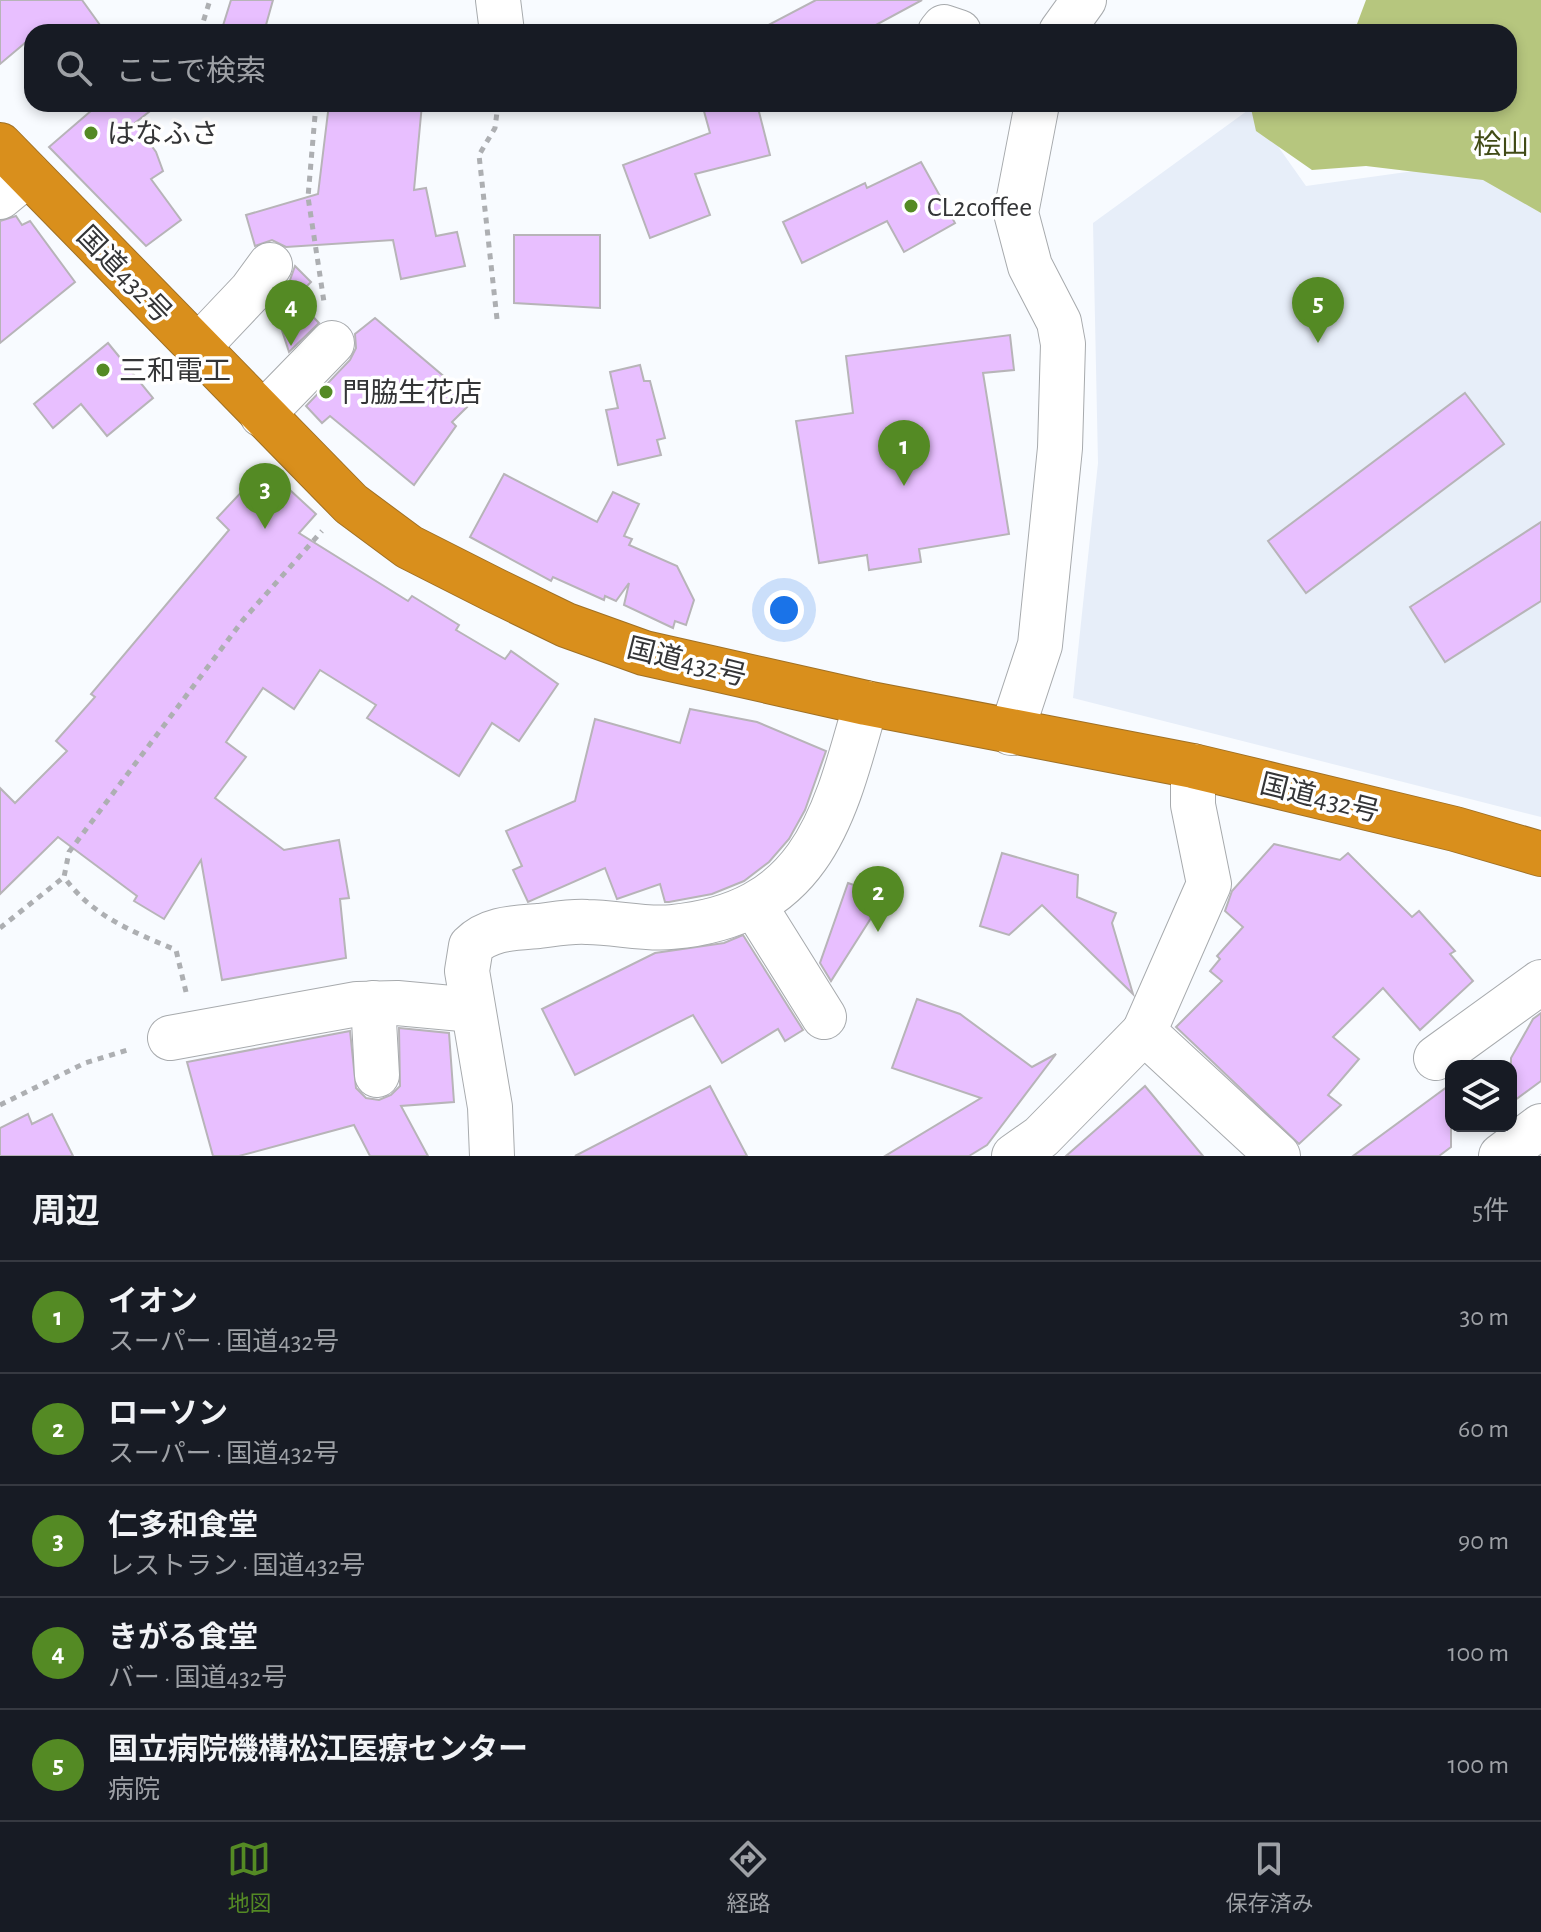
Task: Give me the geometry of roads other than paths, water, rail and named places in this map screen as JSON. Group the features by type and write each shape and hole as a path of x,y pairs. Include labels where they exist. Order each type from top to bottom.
{"highway":[{"name":"国道432号","path":"9,172 197,348 351,504 409,547 566,625 644,653 1011,733 1193,766 1541,854"}],"street":[{"path":"498,0 501,24"},
{"path":"1067,24 1084,0"},
{"path":"1011,733 1040,645 1060,448 1063,344 1059,322 1030,266 1016,213 1035,112"},
{"path":"197,348 251,291 270,265"},
{"path":"262,415 332,343"},
{"path":"492,1156 490,1107 467,956 471,946 487,933 586,921 670,928 713,920 754,905 817,846 841,793 866,703"},
{"path":"1014,1156 1041,1137 1144,1032 1209,884 1193,805 1193,766"},
{"path":"754,905 824,1017"},
{"path":"1436,1058 1541,982"},
{"path":"184,1037 373,1003 473,1010"},
{"path":"373,1003 377,1075"},
{"path":"1144,1032 1278,1156"},
{"path":"1501,1156 1541,1126"}],"place":[{"name":"はなふさ","path":"91,133"},
{"name":"CL2coffee","path":"911,206"},
{"name":"国立病院機構松江医療センター","path":"1318,343"},
{"name":"きがる食堂","path":"291,346"},
{"name":"三和電工","path":"103,370"},
{"name":"門脇生花店","path":"326,392"},
{"name":"イオン","path":"904,486"},
{"name":"仁多和食堂","path":"265,529"},
{"name":"ローソン","path":"878,932"}],"park label":[{"name":"桧山","path":"1501,144"}]}
